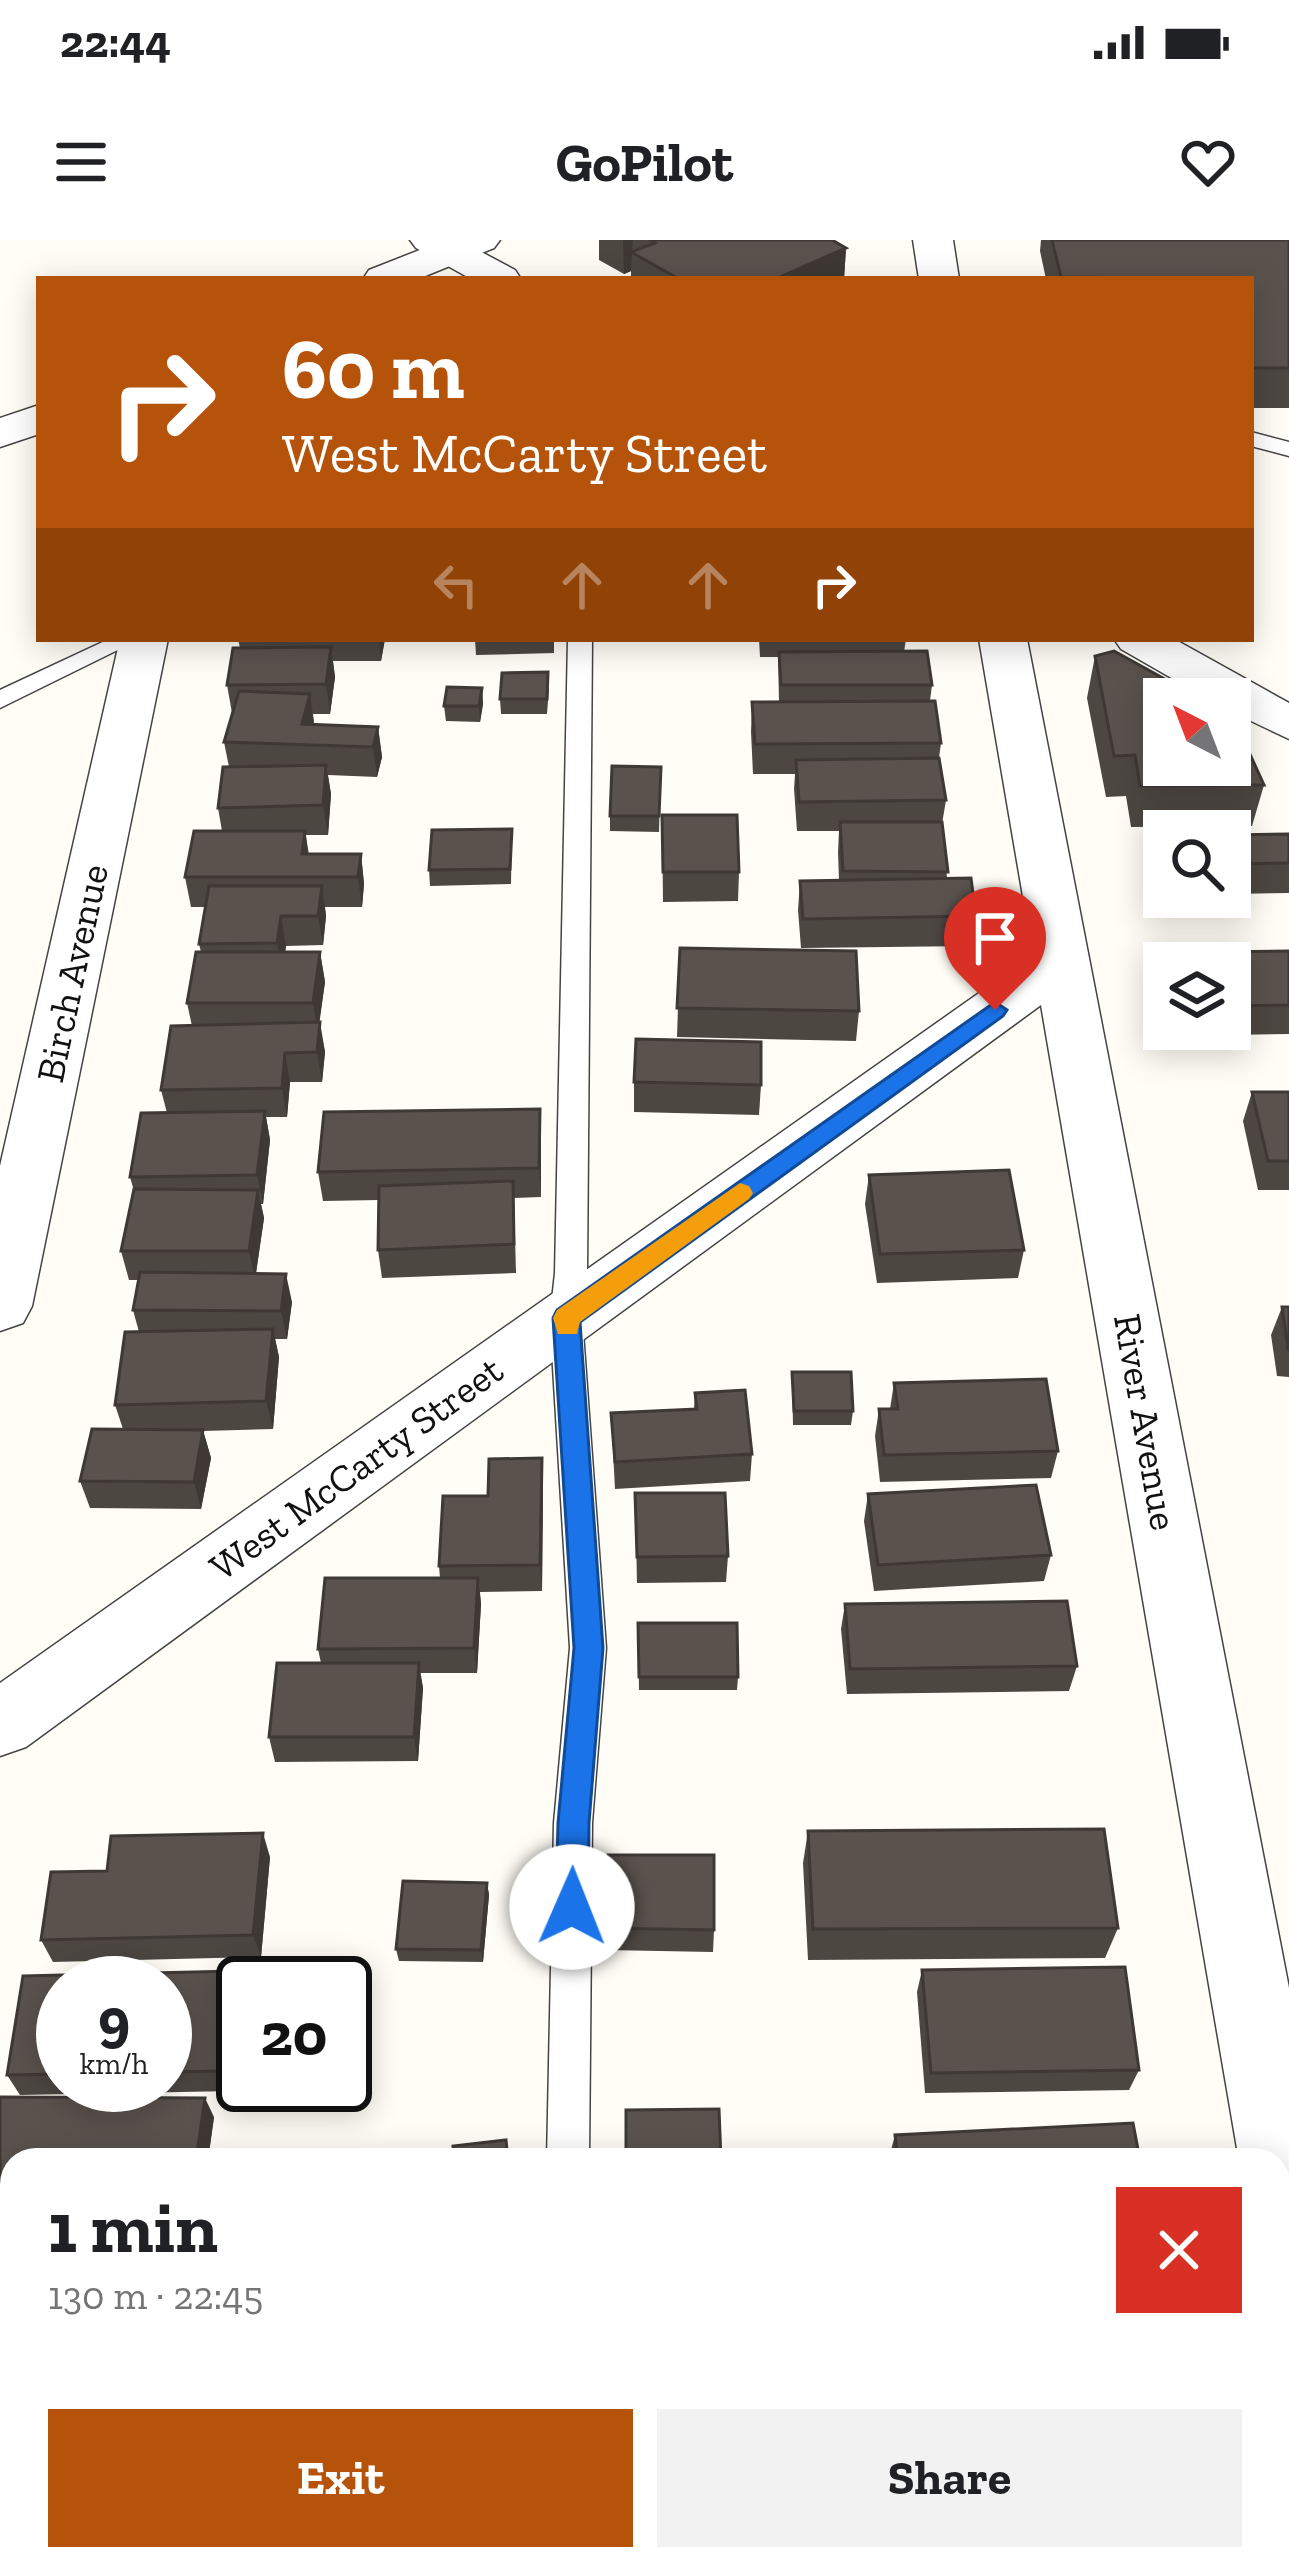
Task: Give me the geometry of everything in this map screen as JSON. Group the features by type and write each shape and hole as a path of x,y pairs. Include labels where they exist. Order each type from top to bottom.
{"street":[{"path":"933,240 939,276"},
{"path":"388,276 448,243 497,276"},
{"path":"0,434 36,419"},
{"name":"Birch Avenue","path":"0,1306 143,642"},
{"name":"River Avenue","path":"1005,642 1279,2148"},
{"path":"1143,642 1289,724"},
{"name":"West McCarty Street","path":"0,1724 1062,962"}],"lane":[{"path":"1254,440 1289,448"},
{"path":"0,700 122,642"},
{"path":"568,2148 573,1823 588,1648 566,1318 571,1273 580,642"}],"building":[{"path":"650,240 832,240 846,248 782,276 674,276 631,252 655,243"},
{"path":"1052,240 1289,240 1289,368 1254,368 1254,276 1061,276"},
{"path":"331,647 326,684 227,685 233,648"},
{"path":"927,651 932,685 781,685 779,652"},
{"path":"1114,651 1163,678 1143,678 1143,786 1135,755 1114,756 1095,656"},
{"path":"548,672 547,699 500,699 502,673"},
{"path":"447,687 482,688 479,706 444,706"},
{"path":"239,691 310,694 302,724 378,727 373,747 224,742"},
{"path":"935,701 941,743 755,744 752,702"},
{"path":"1251,756 1264,785 1251,785"},
{"path":"939,758 946,800 799,802 796,760"},
{"path":"326,765 323,805 218,808 223,767"},
{"path":"612,766 661,767 659,816 610,816"},
{"path":"662,815 737,815 739,872 663,872"},
{"path":"840,822 942,822 948,872 843,871"},
{"path":"512,829 510,869 429,870 432,830"},
{"path":"194,831 305,831 302,854 361,854 358,877 185,877"},
{"path":"1289,834 1289,863 1251,864 1251,835"},
{"path":"971,878 976,916 803,919 800,881"},
{"path":"209,886 322,886 318,916 281,916 277,943 199,944"},
{"path":"680,948 856,951 859,1011 677,1008"},
{"path":"1289,951 1289,1005 1251,1006 1251,952"},
{"path":"196,952 320,952 313,1003 187,1003"},
{"path":"320,1022 317,1052 285,1053 282,1088 161,1090 171,1026"},
{"path":"636,1039 761,1042 761,1085 634,1082"},
{"path":"1252,1092 1289,1092 1289,1161 1268,1161"},
{"path":"540,1109 539,1168 318,1172 324,1112"},
{"path":"265,1111 257,1175 130,1177 141,1113"},
{"path":"1009,1170 1024,1250 880,1254 869,1175"},
{"path":"513,1181 514,1244 378,1250 379,1186"},
{"path":"134,1189 258,1190 249,1251 121,1251"},
{"path":"140,1272 286,1274 281,1311 133,1310"},
{"path":"1282,1307 1289,1307 1289,1349 1288,1349"},
{"path":"273,1329 266,1401 115,1405 125,1332"},
{"path":"792,1372 851,1372 853,1411 794,1411"},
{"path":"1046,1379 1058,1451 884,1455 879,1409 898,1409 894,1383"},
{"path":"745,1390 752,1454 615,1462 611,1413 697,1409 695,1393"},
{"path":"92,1429 203,1430 194,1482 80,1481"},
{"path":"542,1458 540,1565 439,1566 443,1496 488,1496 489,1459"},
{"path":"1036,1485 1051,1555 878,1565 868,1494"},
{"path":"635,1493 725,1493 728,1556 637,1557"},
{"path":"325,1578 478,1578 474,1648 318,1649"},
{"path":"1067,1601 1077,1666 850,1669 845,1604"},
{"path":"638,1623 737,1623 738,1677 639,1677"},
{"path":"277,1663 419,1663 414,1737 269,1737"},
{"path":"1104,1829 1118,1928 813,1929 808,1831"},
{"path":"263,1833 253,1935 41,1940 51,1872 107,1871 111,1836"},
{"path":"608,1855 714,1855 714,1930 605,1928"},
{"path":"403,1881 487,1883 481,1950 396,1949"},
{"path":"1125,1967 1139,2070 931,2073 922,1970"},
{"path":"216,1971 216,2071 192,2072 192,1972"},
{"path":"23,1976 36,1976 36,2074 7,2075"},
{"path":"0,2097 36,2097 36,2112 192,2112 192,2098 205,2098 198,2148 0,2148"},
{"path":"719,2109 721,2148 626,2148 626,2110"},
{"path":"1133,2123 1138,2148 897,2148 895,2135"},
{"path":"506,2140 507,2148 453,2148"}],"slow traffic":[{"path":"567,1327 566,1318 740,1193"}],"route":[{"path":"572,1907 573,1823 588,1648 573,1367 566,1318 995,1010"}]}
